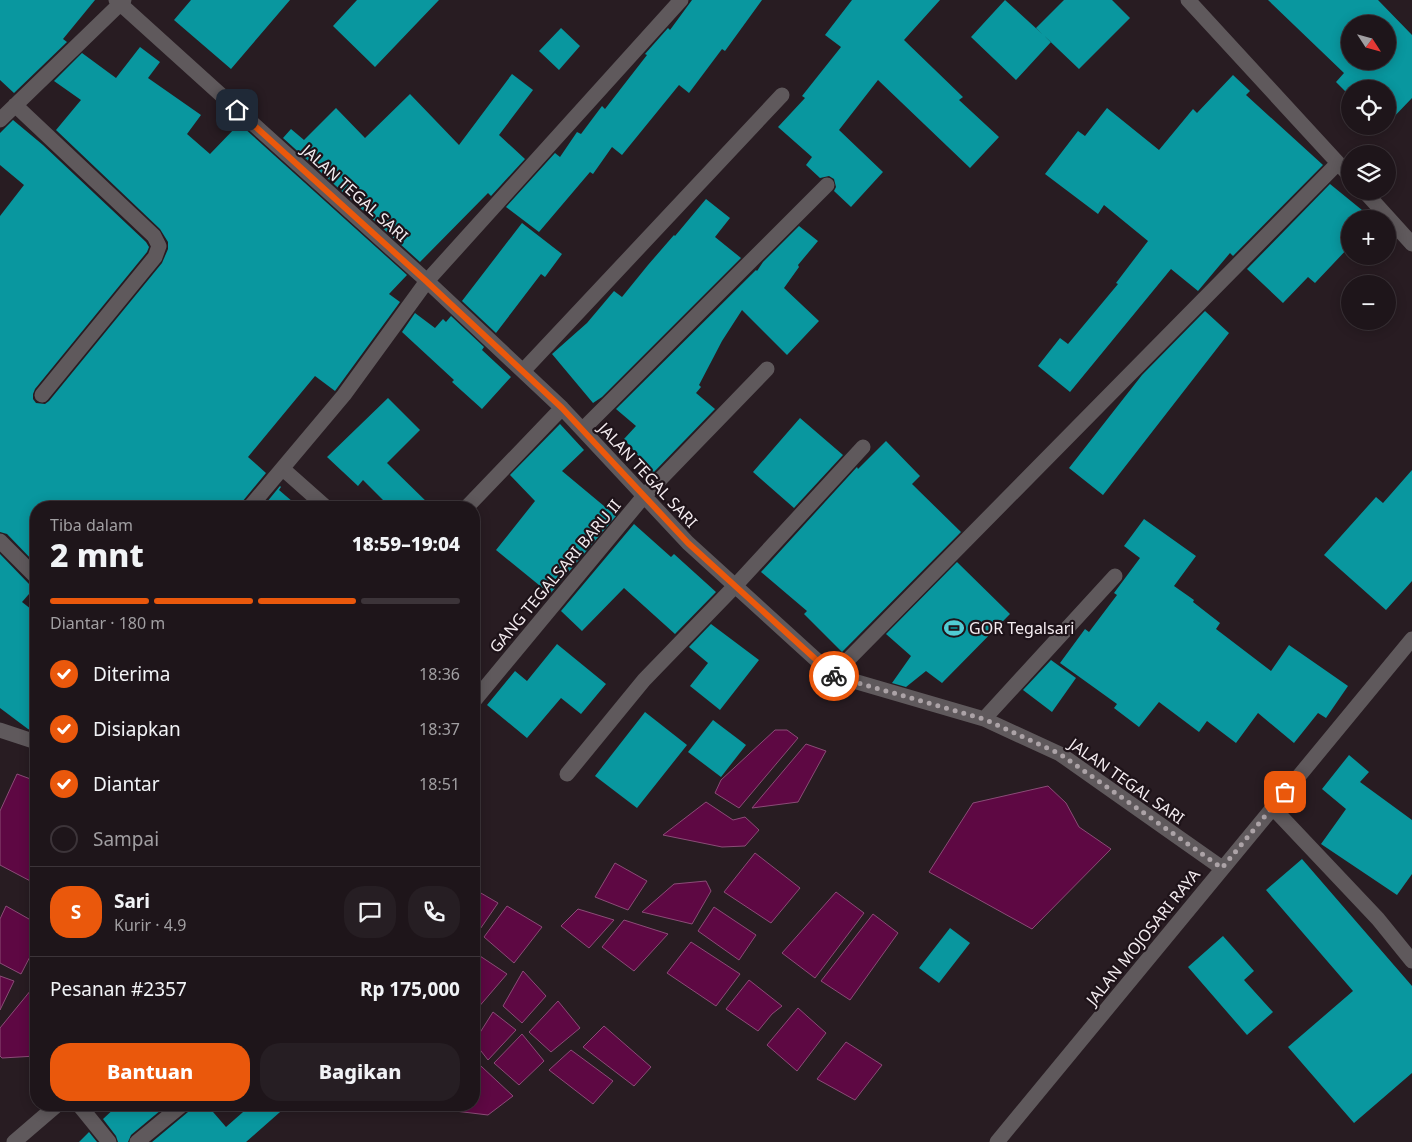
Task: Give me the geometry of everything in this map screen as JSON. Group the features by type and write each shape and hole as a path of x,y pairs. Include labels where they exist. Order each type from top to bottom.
{"street":[{"path":"255,501 344,396 426,281 681,0"},
{"path":"1188,0 1341,166"},
{"path":"0,120 120,1"},
{"name":"JALAN TEGAL SARI","path":"120,1 523,371 583,429 688,543 833,675 984,719 1060,754 1222,868"},
{"path":"523,371 782,95"},
{"path":"15,106 154,236 159,246 155,257 42,395"},
{"path":"833,675 1338,163"},
{"path":"583,429 827,184"},
{"path":"1372,200 1412,244"},
{"name":"GANG TEGALSARI BARU II","path":"480,694 644,496 767,369"},
{"path":"473,501 562,408"},
{"path":"568,774 644,680 735,586 863,446"},
{"path":"283,469 320,501"},
{"path":"0,541 30,571"},
{"path":"984,719 1115,576"},
{"name":"JALAN MOJOSARI RAYA","path":"997,1142 1412,640"},
{"path":"0,730 30,740"},
{"path":"1273,808 1378,919 1412,961"},
{"path":"14,1142 50,1111"},
{"path":"84,1111 109,1142"},
{"path":"137,1142 175,1111"}],"shaded area":[{"path":"775,730 787,730 798,738 739,808 715,793 721,780"},
{"path":"806,744 826,751 798,802 752,808"},
{"path":"17,774 30,779 30,881 0,865 0,811"},
{"path":"1048,786 1066,803 1079,827 1111,849 1032,929 929,872 973,803"},
{"path":"706,802 733,820 745,817 759,830 745,846 722,847 663,835"},
{"path":"755,853 800,888 771,923 724,892"},
{"path":"615,863 647,881 628,910 595,897"},
{"path":"706,881 711,891 692,924 642,912 674,884"},
{"path":"480,892 498,903 480,929"},
{"path":"836,892 864,913 815,978 782,953"},
{"path":"6,906 30,920 30,957 21,974 0,963 0,919"},
{"path":"507,906 542,927 514,963 484,937"},
{"path":"714,907 756,935 739,960 698,931"},
{"path":"578,909 614,920 589,948 561,926"},
{"path":"873,914 898,933 850,1000 821,981"},
{"path":"624,920 668,934 634,971 602,947"},
{"path":"691,942 740,974 716,1006 667,973"},
{"path":"480,956 507,974 480,1006"},
{"path":"523,971 546,996 522,1023 503,1006"},
{"path":"0,976 14,981 0,1010"},
{"path":"749,980 782,1006 772,1014 758,1031 726,1009"},
{"path":"30,991 30,1056 2,1058 0,1056 0,1028"},
{"path":"558,1001 580,1028 551,1052 529,1032"},
{"path":"798,1008 826,1033 797,1071 767,1045"},
{"path":"493,1012 516,1030 488,1060 480,1050 480,1033"},
{"path":"604,1026 651,1067 634,1086 583,1047"},
{"path":"522,1034 544,1061 519,1085 494,1063"},
{"path":"846,1042 882,1065 855,1100 817,1079"},
{"path":"571,1050 613,1081 593,1104 549,1070"},
{"path":"480,1066 513,1096 488,1115 455,1111 480,1111"}],"building":[{"path":"0,0 95,0 63,39 67,42 14,93 0,80"},
{"path":"191,0 290,0 231,69 174,20"},
{"path":"357,0 439,0 375,67 333,26"},
{"path":"692,0 762,0 725,51 722,49 689,93 679,85 622,155 612,147 593,174 590,172 539,232 506,207 555,153 560,157 577,132 581,134 602,106 605,109 647,55 645,54 668,28 670,30"},
{"path":"852,0 940,0 904,40 963,97 959,100 999,137 970,168 878,80 839,130 883,172 851,207 834,191 836,187 834,179 829,176 820,178 806,165 812,157 778,127 805,98 802,96 841,47 825,35"},
{"path":"1005,0 1051,42 1016,80 971,37"},
{"path":"1064,0 1112,0 1130,18 1079,69 1036,28"},
{"path":"1268,0 1378,0 1393,15 1341,15 1341,70 1396,70 1396,19 1412,35 1412,98 1396,115 1396,80 1341,80 1341,87 1336,82 1344,73"},
{"path":"561,28 580,46 559,70 539,51"},
{"path":"140,47 160,62 148,78 201,115 187,134 210,154 237,126 241,129 243,127 407,275 389,294 400,302 335,391 315,376 248,457 266,473 243,501 30,501 30,558 7,534 0,532 0,216 24,185 0,165 0,133 13,120 43,145 146,242 149,247 147,252 35,389 33,399 36,403 45,404 162,263 168,249 168,242 160,229 56,130 81,100 54,81 82,53 116,78"},
{"path":"512,74 533,90 499,135 525,159 491,196 488,193 420,262 283,138 291,129 304,140 336,108 365,138 410,94 459,145"},
{"path":"1233,75 1250,91 1246,95 1323,165 1233,256 1230,253 1198,291 1171,269 1070,392 1038,366 1060,338 1068,344 1118,284 1116,283 1148,241 1104,205 1098,214 1045,174 1078,131 1085,136 1107,108 1159,150 1193,109 1197,113"},
{"path":"1330,184 1341,193 1341,200 1350,200 1362,210 1341,210 1341,256 1315,283 1308,277 1283,303 1247,269"},
{"path":"706,199 730,218 715,237 741,258 602,397 593,403 552,354 587,323 614,291 622,297"},
{"path":"522,223 562,254 545,277 541,274 496,333 462,301"},
{"path":"799,226 818,241 798,265 799,267 784,288 819,321 787,355 742,310 722,341 699,385 701,387 696,393 715,409 653,473 624,439 636,426 616,409 757,271 763,262"},
{"path":"1205,311 1229,333 1103,495 1069,468 1142,375"},
{"path":"415,313 435,328 443,319 446,322 451,316 484,347 482,350 511,377 482,409 402,332"},
{"path":"388,398 420,430 387,463 426,501 384,501 363,480 358,486 327,457"},
{"path":"800,418 843,455 794,508 753,472"},
{"path":"560,424 584,450 562,471 616,516 550,594 496,550 535,501 510,475"},
{"path":"886,441 920,476 912,484 961,532 842,652 804,614 807,611 761,572 857,467 858,469"},
{"path":"1412,470 1412,581 1386,610 1324,555 1376,497 1383,503"},
{"path":"280,486 279,490 292,501 268,501"},
{"path":"1144,519 1196,556 1174,586 1194,600 1193,602 1220,623 1216,629 1271,671 1289,645 1348,686 1326,718 1318,713 1294,743 1258,713 1236,743 1207,721 1199,732 1159,702 1139,727 1114,708 1117,704 1060,663 1085,629 1089,632 1117,595 1114,593 1140,558 1124,546"},
{"path":"634,524 671,557 674,554 716,592 675,634 624,588 582,631 561,611"},
{"path":"0,554 30,584 30,593 22,602 30,608 30,730 0,708"},
{"path":"957,562 1010,614 942,683 926,671 906,687 892,683 911,656 886,634"},
{"path":"711,624 759,660 720,710 690,686 708,663 689,647"},
{"path":"557,644 606,684 581,714 561,698 527,738 487,705 515,671 527,681"},
{"path":"1051,660 1076,678 1052,712 1023,690"},
{"path":"645,712 687,745 637,808 595,776"},
{"path":"713,720 746,745 721,777 688,752"},
{"path":"1349,755 1369,772 1360,782 1412,820 1412,874 1397,895 1321,844 1346,809 1322,789"},
{"path":"1302,859 1412,986 1412,1073 1354,1123 1288,1047 1353,991 1266,890"},
{"path":"950,928 970,943 939,983 919,968"},
{"path":"1223,936 1254,971 1244,980 1273,1012 1247,1035 1188,967"},
{"path":"112,1111 160,1111 131,1135 128,1142 118,1142 116,1136 103,1119"},
{"path":"212,1111 226,1127 244,1111 281,1111 246,1142 152,1142 188,1112"},
{"path":"89,1132 97,1142 79,1142"}],"way so far":[{"path":"834,676 984,719 1060,754 1222,868 1285,792"}],"place":[{"name":"GOR Tegalsari","path":"954,628"}],"route":[{"path":"237,110 426,281 562,408 688,543 834,676"}]}
